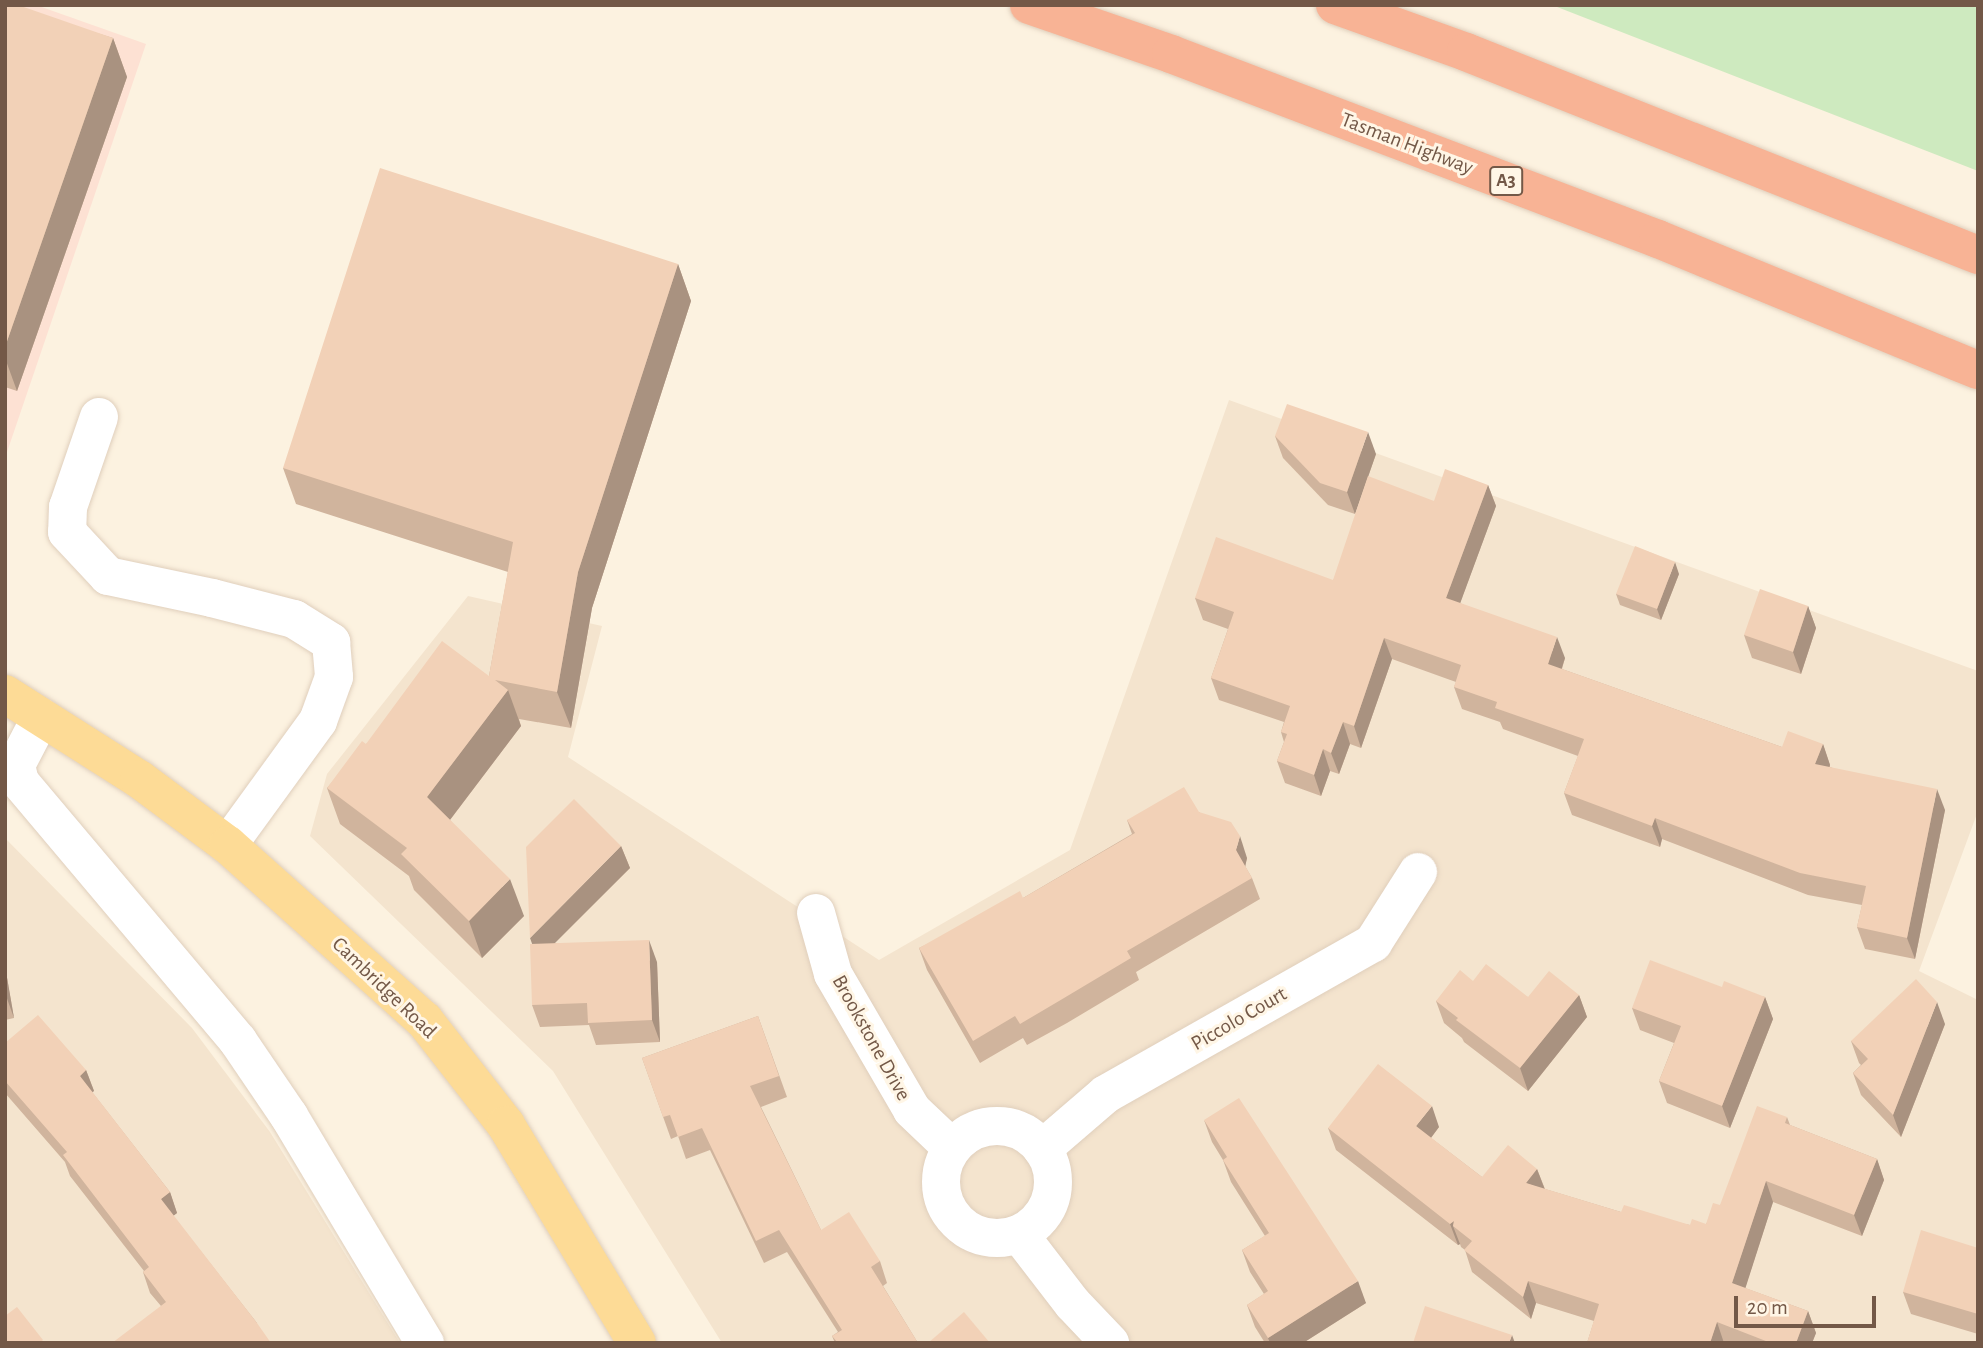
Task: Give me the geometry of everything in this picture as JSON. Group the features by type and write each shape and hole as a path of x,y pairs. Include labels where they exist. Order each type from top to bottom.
{"highway":[{"name":"Tasman Highway","path":"1029,5 1171,54 1658,239 1978,370"},
{"path":"1335,5 1466,52 1978,255"}],"main road":[{"name":"Cambridge Road","path":"5,694 139,779 228,845 424,1020 506,1125 637,1343"}],"street":[{"path":"99,417 68,507 67,532 108,576 212,597 294,619 331,642 334,677 318,721 228,845"},
{"path":"41,717 16,765 20,782 238,1041 289,1115 425,1343"},
{"name":"Piccolo Court","path":"1042,1149 1107,1094 1373,943 1418,872"},
{"name":"Brookstone Drive","path":"816,913 833,974 912,1110 952,1148"},
{"path":"997,1126 1014,1129 1030,1137 1042,1149 1050,1164 1051,1197 1039,1219 1019,1234 1001,1239 982,1237 966,1230 952,1217 943,1200 940,1182 943,1164 952,1148 964,1136 997,1126"},
{"path":"1019,1234 1073,1304 1110,1343"}],"shaded area":[{"path":"5,5 36,5 146,44 5,458"},
{"path":"1229,400 1978,671 1978,811 1919,971 1978,1000 1978,1343 722,1343 553,1071 310,836 327,774 468,596 602,626 568,757 879,960 1070,850"},
{"path":"5,838 192,1028 270,1132 400,1343 5,1343"}],"green space":[{"path":"1552,5 1978,5 1978,171"}],"building":[{"path":"5,5 18,5 113,38 5,347"},
{"path":"380,168 678,264 578,572 557,692 495,680 508,690 427,797 510,879 469,921 401,854 407,848 327,788 362,741 366,744 442,641 489,676 513,542 283,468"},
{"path":"1287,404 1368,432 1347,492 1320,483 1275,436"},
{"path":"1445,469 1488,485 1446,598 1557,637 1548,664 1782,747 1788,731 1823,744 1815,764 1937,789 1907,938 1857,927 1866,886 1800,873 1655,818 1652,826 1564,793 1584,739 1495,708 1497,702 1454,687 1461,665 1384,638 1354,726 1343,722 1331,753 1323,749 1314,775 1277,761 1287,734 1281,732 1290,706 1211,678 1234,612 1195,598 1216,537 1333,580 1368,476 1434,501"},
{"path":"1635,546 1675,562 1657,609 1616,594"},
{"path":"1760,589 1808,606 1793,652 1744,635"},
{"path":"1184,787 1199,812 1231,822 1240,836 1236,850 1252,878 1127,951 1131,958 1020,1024 1015,1016 973,1041 919,948 1020,891 1023,898 1135,833 1127,820"},
{"path":"574,799 621,846 530,938 526,847"},
{"path":"649,940 652,1020 588,1023 587,1003 532,1005 530,944"},
{"path":"1650,960 1722,987 1724,981 1765,997 1722,1106 1659,1081 1681,1026 1632,1008"},
{"path":"1486,964 1528,997 1549,971 1579,995 1520,1068 1456,1020 1458,1018 1436,1001 1460,970 1473,981"},
{"path":"1916,979 1937,1002 1893,1115 1853,1073 1868,1059 1851,1041"},
{"path":"38,1015 86,1070 80,1076 170,1192 161,1199 271,1343 112,1343 166,1302 143,1272 149,1267 63,1155 67,1152 5,1081 5,1043"},
{"path":"758,1016 779,1076 750,1086 821,1230 849,1212 880,1261 871,1267 918,1343 838,1343 832,1336 842,1330 779,1230 756,1241 702,1128 678,1137 670,1115 663,1117 642,1058"},
{"path":"1378,1064 1432,1106 1416,1126 1482,1177 1508,1145 1537,1169 1526,1183 1621,1212 1624,1205 1690,1225 1692,1219 1706,1224 1713,1203 1720,1205 1757,1106 1787,1117 1785,1123 1877,1159 1854,1215 1766,1181 1732,1283 1808,1311 1796,1343 1771,1343 1717,1322 1710,1343 1587,1343 1599,1304 1528,1281 1523,1297 1464,1250 1472,1241 1453,1226 1454,1221 1450,1224 1328,1128"},
{"path":"1239,1098 1358,1281 1268,1338 1247,1305 1268,1291 1242,1250 1269,1233 1223,1160 1227,1157 1204,1120"},
{"path":"1921,1230 1978,1248 1978,1314 1903,1292"},
{"path":"1425,1306 1512,1335 1509,1343 1413,1343"},
{"path":"17,1307 43,1340 40,1343 5,1343 5,1316"},
{"path":"964,1312 990,1343 928,1343"}]}
